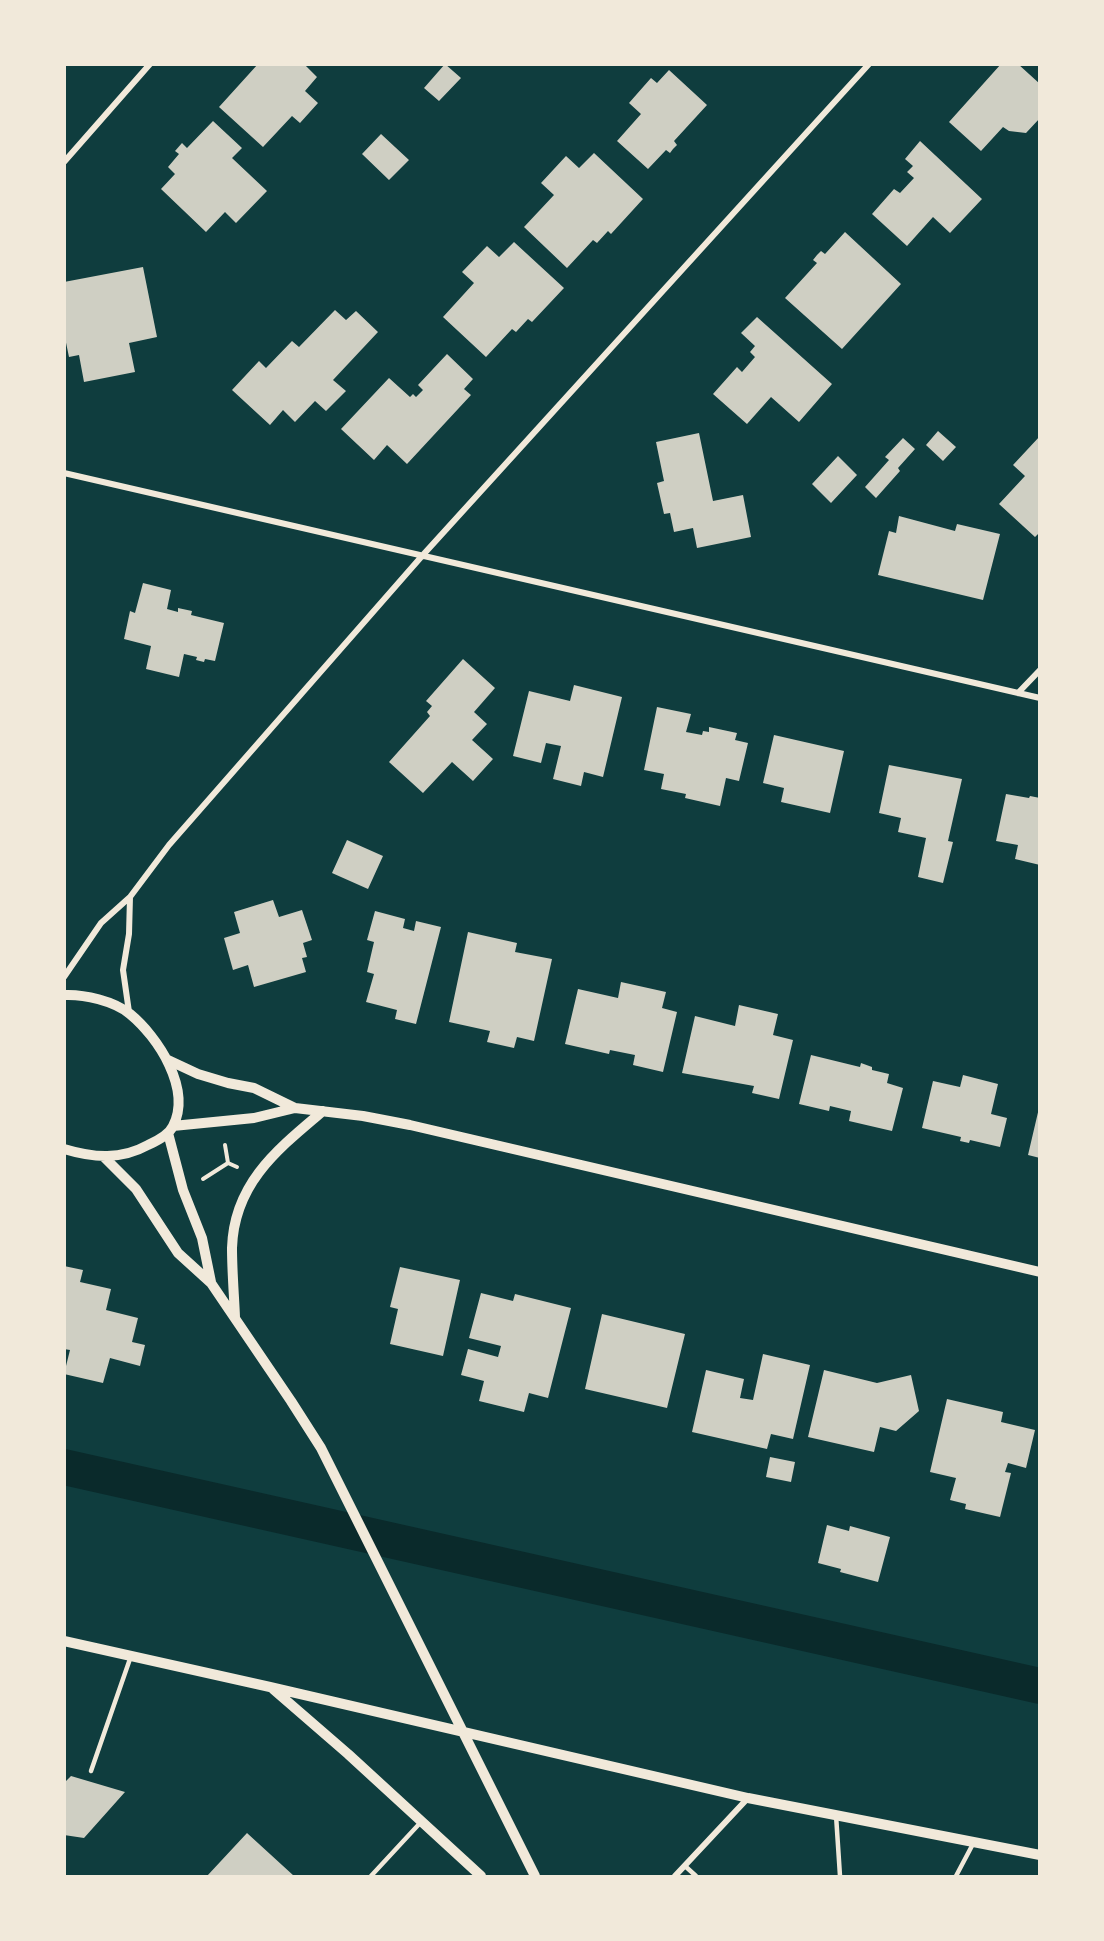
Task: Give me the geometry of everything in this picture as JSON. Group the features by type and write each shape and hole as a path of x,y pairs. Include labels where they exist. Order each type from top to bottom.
{"street":[{"path":"64,162 150,64"},
{"path":"64,977 101,923 129,897 184,828 422,556 869,64"},
{"path":"64,473 1040,698"},
{"path":"1018,693 1040,670"},
{"path":"129,897 129,934 123,970 124,991 129,1013"},
{"path":"64,995 92,998 113,1004 129,1013 144,1028 168,1060 176,1081 179,1099 171,1129 183,1190 202,1238 212,1283"},
{"path":"168,1060 198,1074 254,1088 294,1108"},
{"path":"64,1149 82,1155 122,1156 138,1151 171,1129 254,1118 294,1108 323,1111 411,1125 1040,1272"},
{"path":"235,1317 232,1246 237,1219 246,1193 255,1176 269,1158 323,1111"},
{"path":"104,1157 136,1189 178,1253 212,1283 321,1448 535,1876"},
{"path":"64,1641 748,1798 1040,1855"},
{"path":"270,1687 348,1754 481,1876"},
{"path":"675,1876 748,1798"}],"lane":[{"path":"91,1771 131,1656"},
{"path":"836,1815 840,1876"},
{"path":"371,1876 421,1822"},
{"path":"956,1876 974,1842"},
{"path":"685,1866 696,1876"}],"path":[{"path":"225,1143 228,1163"},
{"path":"228,1163 237,1168"},
{"path":"199,1181 228,1163"}],"building":[{"path":"258,64 304,64 317,77 305,91 318,103 300,123 292,116 263,147 219,107"},
{"path":"445,64 461,78 439,101 424,88"},
{"path":"1001,64 1018,64 1040,84 1040,118 1026,133 1009,131 1003,127 981,151 949,122"},
{"path":"669,70 707,105 674,141 677,145 670,153 666,150 648,169 617,141 641,114 629,103 651,78 657,83"},
{"path":"213,121 242,148 232,158 267,191 236,223 225,212 206,232 161,189 175,174 168,167 179,154 175,151 182,143 187,148"},
{"path":"381,134 409,160 389,180 362,154"},
{"path":"920,141 982,199 950,233 933,217 907,246 872,214 894,189 900,193 914,178 907,172 913,166 905,159"},
{"path":"594,153 643,199 611,234 608,231 597,243 593,240 567,268 524,227 554,195 541,183 566,156 579,168"},
{"path":"845,232 901,284 842,349 785,298 817,263 813,260 817,255 821,251 825,254"},
{"path":"514,242 564,288 532,322 528,319 516,332 512,329 486,357 443,317 474,283 462,272 487,246 499,257"},
{"path":"143,267 157,337 129,343 135,372 84,382 79,355 69,357 64,333 64,282"},
{"path":"335,310 346,320 356,311 378,332 333,380 346,391 326,411 315,401 295,422 283,410 270,425 232,390 259,361 266,368 292,341 299,347"},
{"path":"757,317 832,384 799,422 771,397 747,424 713,394 737,367 742,372 755,357 750,352 755,346 741,333"},
{"path":"447,354 473,379 464,389 471,395 407,464 387,445 374,460 341,429 389,378 410,397 413,394 416,397 423,390 418,385"},
{"path":"938,431 956,447 943,461 926,445"},
{"path":"699,433 713,501 743,495 751,537 697,548 693,528 674,532 670,513 664,514 657,483 664,481 656,442"},
{"path":"1040,436 1040,532 1035,537 999,504 1025,476 1013,465"},
{"path":"903,438 915,449 898,468 900,471 876,498 865,487 889,460 885,457"},
{"path":"838,456 857,475 831,503 812,484"},
{"path":"899,516 955,531 957,524 1000,534 983,600 878,575 889,531 896,533"},
{"path":"143,583 171,590 167,609 178,612 178,608 192,611 191,615 224,623 215,661 205,659 204,662 196,660 197,657 184,654 179,677 146,669 151,646 124,639 130,611 135,613"},
{"path":"463,659 495,688 474,712 487,724 472,740 493,759 473,781 452,762 423,793 389,762 430,716 427,712 432,706 426,701"},
{"path":"574,685 622,697 603,777 584,772 581,786 553,779 561,746 546,743 541,763 513,756 529,691 570,701"},
{"path":"657,707 691,714 686,732 702,735 703,731 709,732 709,727 737,733 735,740 748,743 739,781 726,778 720,806 685,798 686,794 661,789 664,774 644,770"},
{"path":"774,735 844,751 830,813 781,802 784,788 763,783"},
{"path":"889,765 962,779 948,841 953,842 943,883 918,877 926,838 898,832 901,818 879,813"},
{"path":"1006,794 1040,798 1040,865 1015,859 1018,845 996,841"},
{"path":"347,840 383,856 368,889 332,873"},
{"path":"273,900 279,917 302,910 312,940 303,943 307,957 302,958 306,972 254,987 248,965 233,970 224,938 240,933 234,912"},
{"path":"375,911 405,919 403,928 414,931 416,921 441,927 416,1024 395,1019 397,1010 366,1002 374,974 367,972 374,942 367,940"},
{"path":"468,932 517,943 515,952 552,959 534,1041 517,1037 514,1048 487,1042 490,1031 449,1022"},
{"path":"621,982 666,992 662,1008 677,1012 663,1072 633,1065 635,1055 610,1050 609,1054 565,1044 578,989 618,998"},
{"path":"739,1005 778,1014 773,1035 793,1040 779,1099 752,1093 754,1086 682,1073 695,1016 735,1026"},
{"path":"811,1055 860,1067 861,1063 872,1067 872,1070 889,1074 887,1083 903,1088 892,1131 849,1121 851,1111 830,1106 829,1111 799,1104"},
{"path":"963,1075 998,1084 991,1114 1007,1118 1000,1147 970,1140 969,1143 960,1141 961,1137 922,1128 933,1081 960,1087"},
{"path":"1040,1108 1040,1158 1028,1155"},
{"path":"64,1266 83,1270 80,1282 111,1289 106,1310 138,1318 132,1342 145,1345 140,1366 110,1358 103,1383 64,1374 70,1350 64,1349"},
{"path":"400,1267 460,1280 443,1356 390,1344 398,1309 390,1307"},
{"path":"481,1293 513,1301 515,1294 571,1308 548,1398 529,1393 524,1412 479,1401 484,1381 461,1375 468,1349 498,1357 501,1346 469,1338"},
{"path":"602,1314 685,1334 667,1408 585,1389"},
{"path":"763,1354 810,1365 793,1439 771,1434 767,1449 692,1432 706,1370 744,1379 740,1398 753,1400"},
{"path":"824,1370 877,1383 911,1375 919,1411 896,1431 880,1427 874,1452 808,1437"},
{"path":"947,1399 1003,1412 1001,1422 1035,1430 1026,1468 1008,1463 1005,1472 1011,1473 1000,1517 965,1509 966,1504 950,1500 956,1478 930,1472"},
{"path":"770,1457 795,1462 791,1482 766,1477"},
{"path":"827,1525 849,1531 850,1526 890,1537 878,1582 840,1572 841,1569 818,1563"},
{"path":"71,1776 125,1792 84,1838 64,1835 64,1783"},
{"path":"247,1833 294,1876 207,1876"}],"waterway":[{"path":"64,1467 1040,1686"}]}
